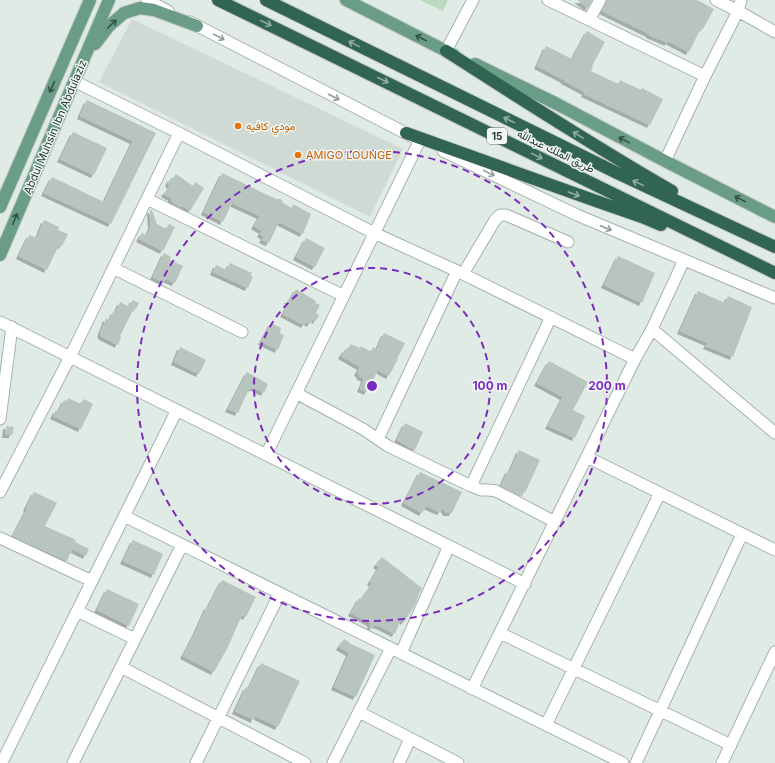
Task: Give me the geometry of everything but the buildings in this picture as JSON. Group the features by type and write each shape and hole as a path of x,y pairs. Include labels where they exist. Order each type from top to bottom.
{"highway":[{"name":"طريق الملك عبدالله","path":"218,0 775,273"},
{"name":"طريق الملك عبدالله","path":"266,0 615,172 775,246"},
{"path":"446,51 558,123 744,232"},
{"path":"406,133 642,217 757,264"}],"main road":[{"path":"63,62 78,19 82,0"},
{"name":"Abdul Muhsin Ibn Abdulaziz","path":"1,200 90,0"},
{"name":"Abdul Muhsin Ibn Abdulaziz","path":"0,254 109,0"},
{"path":"346,0 446,51 555,103 665,162 775,217"},
{"path":"80,67 94,45 109,26 124,13 140,8 154,10 196,26"}],"street":[{"path":"147,0 406,133 577,215 775,298"},
{"path":"446,51 474,0"},
{"path":"548,0 704,76"},
{"path":"590,20 600,0"},
{"path":"716,0 775,32"},
{"path":"665,162 704,76 738,11 741,0"},
{"path":"74,81 374,233 460,272 635,359"},
{"path":"0,492 70,356 179,133"},
{"path":"266,455 420,140"},
{"path":"147,199 344,296"},
{"path":"378,439 460,272 494,220 500,215 506,215 568,242"},
{"path":"472,689 635,359 652,329 684,260"},
{"path":"113,268 242,332"},
{"path":"471,486 550,317"},
{"path":"0,322 525,584"},
{"path":"0,419 12,327"},
{"path":"652,329 775,433"},
{"path":"296,393 363,429 388,446 471,486 481,490 496,491 555,522"},
{"path":"4,761 177,410"},
{"path":"587,457 775,550"},
{"path":"546,725 660,493"},
{"path":"124,516 616,761"},
{"path":"636,763 742,534"},
{"path":"0,538 92,581"},
{"path":"73,763 182,545"},
{"path":"333,763 359,712 396,651 449,546"},
{"path":"196,763 280,594"},
{"path":"77,611 135,639"},
{"path":"500,632 731,745"},
{"path":"722,763 775,652"},
{"path":"121,667 305,763"},
{"path":"359,712 458,763"},
{"path":"399,763 410,739"}],"shaded area":[{"path":"132,19 403,149 370,217 99,82"}],"green space":[{"path":"420,0 448,0 443,11"}],"place":[{"name":"مودي كافيه","path":"238,126"},
{"name":"AMIGO LOUNGE","path":"298,155"}]}
